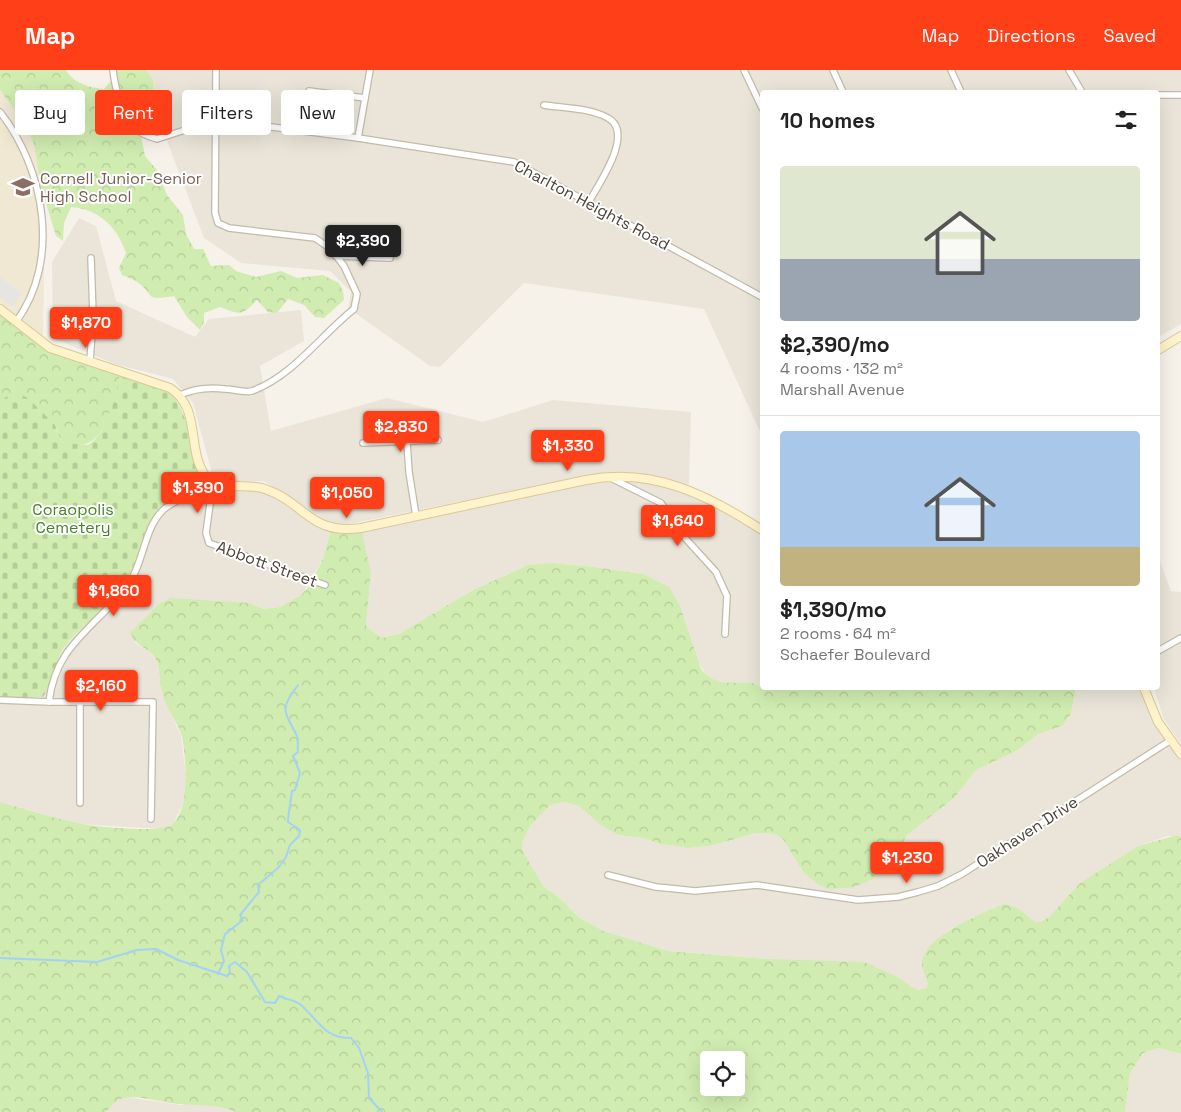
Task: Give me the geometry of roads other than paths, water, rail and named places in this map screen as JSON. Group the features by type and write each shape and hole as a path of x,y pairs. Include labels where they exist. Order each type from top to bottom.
{"street":[{"path":"113,70 117,94 139,132 157,139 182,131"},
{"path":"216,70 216,90"},
{"path":"358,138 370,70"},
{"path":"744,70 760,104"},
{"path":"833,70 843,90"},
{"path":"950,70 960,90"},
{"path":"1069,70 1081,90"},
{"path":"1160,95 1181,95"},
{"path":"354,97 365,98"},
{"path":"544,105 598,114 609,118 616,125 619,135 618,148 589,202"},
{"path":"0,112 13,131 28,161 42,221 42,263 40,275 30,301 16,322"},
{"name":"Charlton Heights Road","path":"271,127 514,162 760,295"},
{"path":"180,395 194,388 222,388 250,392 291,367 335,324 354,309 357,294 344,266 336,256 315,238 230,228 218,223 215,213 216,135"},
{"path":"336,256 390,258"},
{"path":"90,362 93,315 91,258"},
{"path":"0,309 44,345 90,362 158,382 180,395 191,419 201,468 206,477 213,482 265,489 316,522 339,530 361,528 607,476 638,477 685,489 725,507 760,529"},
{"path":"1160,349 1181,336"},
{"path":"362,443 408,443 438,440"},
{"path":"408,443 410,481 416,516"},
{"path":"607,476 661,503 686,539 716,572 727,596 725,634"},
{"path":"49,702 53,680 62,658 77,637 117,599 131,582 156,519 170,505 199,492 213,482"},
{"name":"Abbott Street","path":"213,482 206,533 209,542 325,585"},
{"path":"1160,650 1181,638"},
{"path":"1145,690 1158,722 1181,754"},
{"path":"0,700 153,702 152,819"},
{"path":"80,702 80,803"},
{"name":"Oakhaven Drive","path":"608,875 656,887 695,891 757,885 858,900 898,897 938,886 962,874 1171,740"}],"waterway":[{"path":"218,974 224,961 221,950 225,934 243,920 240,915 259,892 258,885 279,867 286,857 290,845 299,836 300,830 288,822 292,791 295,790 300,773 293,756 298,752 298,738 289,721 286,710 288,700 298,685"},
{"path":"0,958 97,962 137,950 156,949 178,960 227,976 230,972 229,966 235,962 247,972 265,1002 275,1003 279,996 296,1002 328,1032 351,1038 359,1048 368,1073 369,1098 382,1112"}],"place":[{"name":"Cornell Junior-Senior High School","path":"23,187"}],"park label":[{"name":"Coraopolis Cemetery","path":"73,518"}]}
